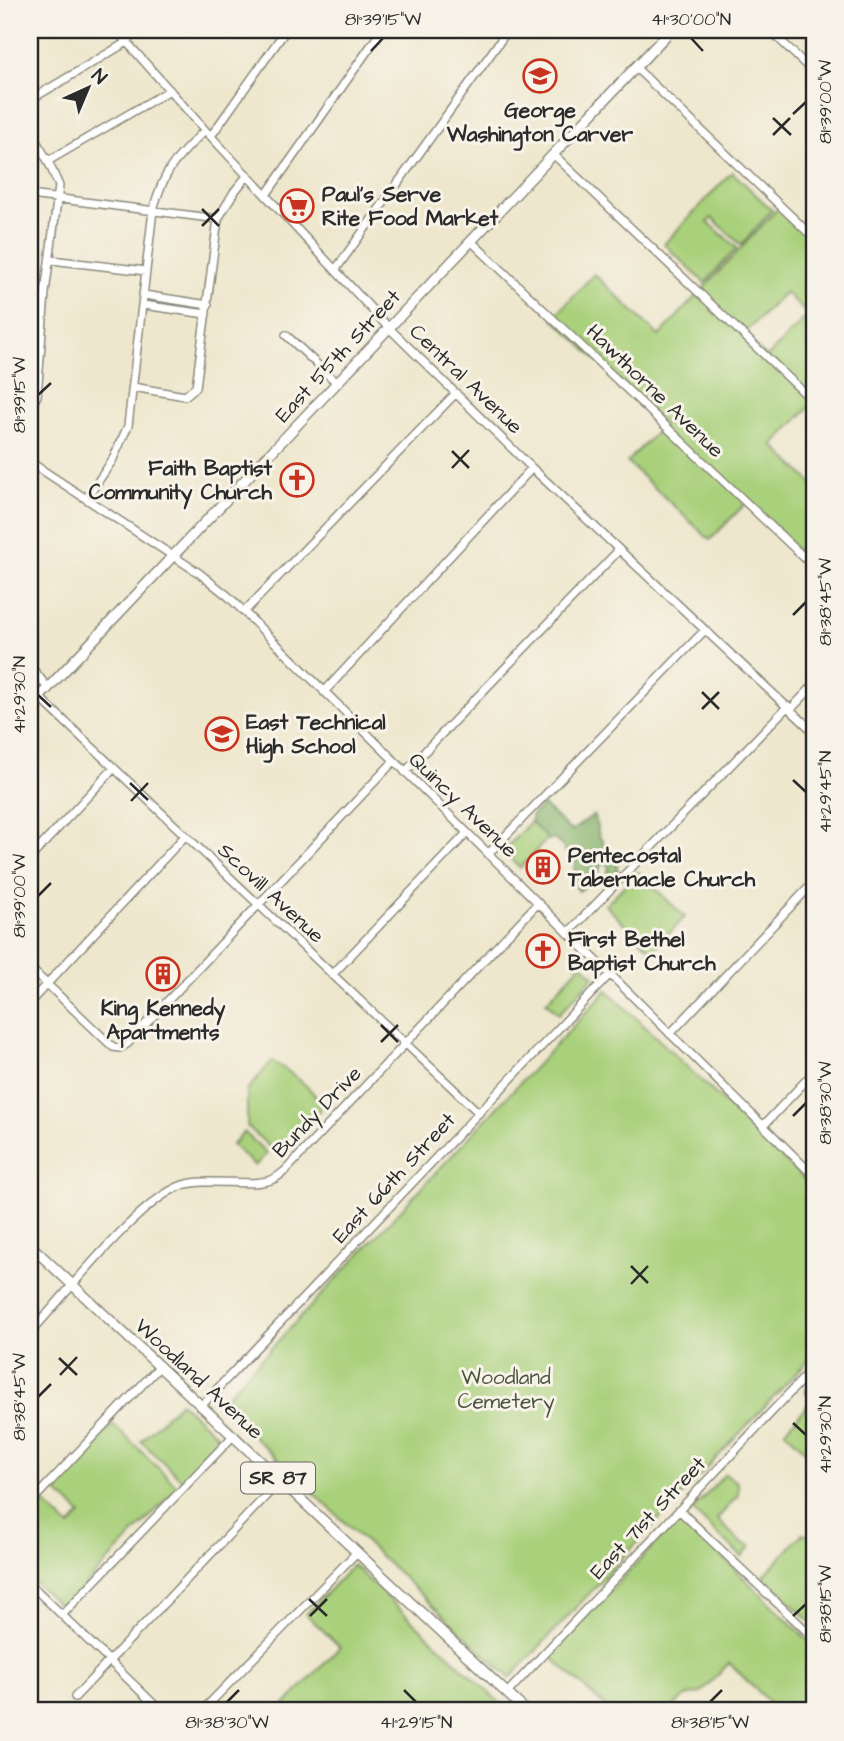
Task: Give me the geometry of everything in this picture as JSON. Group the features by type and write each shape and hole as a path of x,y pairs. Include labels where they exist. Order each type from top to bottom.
{"main road":[{"name":"East 55th Street","path":"30,707 671,30"},
{"name":"Woodland Avenue","path":"30,1245 526,1711"}],"street":[{"name":"Central Avenue","path":"116,30 389,328 532,468 814,732"},
{"path":"30,100 127,41 135,30"},
{"path":"86,499 121,443 128,426 153,210 160,185 170,166 208,133 286,30"},
{"path":"336,269 508,30"},
{"path":"770,30 814,73"},
{"path":"266,195 379,31"},
{"path":"635,67 814,238"},
{"path":"48,161 170,90"},
{"path":"30,131 59,186 45,293 37,396 30,408"},
{"path":"553,154 814,402"},
{"path":"133,387 184,396 192,392 198,383 218,219 248,175"},
{"path":"30,195 218,219"},
{"name":"Hawthorne Avenue","path":"471,241 814,567"},
{"path":"51,260 146,271"},
{"path":"144,295 208,305"},
{"path":"142,305 206,314"},
{"path":"286,335 337,383"},
{"path":"244,612 456,393"},
{"name":"Quincy Avenue","path":"30,462 215,584 814,1176"},
{"path":"324,692 532,468"},
{"path":"405,772 619,550"},
{"path":"488,854 704,631"},
{"path":"30,666 48,688"},
{"path":"568,933 814,685"},
{"name":"Scovill Avenue","path":"39,697 479,1113"},
{"path":"30,968 113,1047 120,1048 127,1044 393,762"},
{"path":"30,859 114,768"},
{"path":"332,975 467,833"},
{"path":"30,1002 185,836"},
{"path":"670,1034 814,881"},
{"name":"Bundy Drive","path":"30,1333 132,1223 164,1194 182,1185 195,1183 272,1180 286,1170 538,903"},
{"name":"East 66th Street","path":"202,1405 610,974"},
{"path":"763,1126 814,1072"},
{"path":"30,1503 160,1366"},
{"name":"East 71st Street","path":"507,1693 814,1367"},
{"path":"62,1615 234,1435"},
{"path":"75,1697 281,1480"},
{"path":"679,1510 814,1638"},
{"path":"202,1711 356,1552"},
{"path":"30,1584 161,1711"}],"green space":[{"path":"732,172 772,210 741,245 712,218 708,222 737,248 705,283 664,244"},
{"path":"780,206 814,238 814,402 773,445 814,485 814,567 747,502 710,540 627,462 664,424 553,318 594,274 659,336","holes":["785,292 808,315 767,357 743,335"]},
{"path":"543,805 571,831 594,815 599,836 617,862 618,876 607,878 609,864 602,863 596,877 579,891 576,887 574,863 578,858 570,851 567,854 554,839 548,840 532,823 531,816"},
{"path":"532,820 547,839 520,868 503,851"},
{"path":"638,872 685,917 652,951 605,905"},
{"path":"577,959 594,976 559,1014 546,1002 579,967 574,962"},
{"name":"Woodland Cemetery","path":"607,990 814,1189 814,1354 510,1678 219,1404"},
{"path":"272,1061 309,1088 321,1109 275,1152 247,1126 247,1090"},
{"path":"244,1132 267,1153 255,1166 232,1145"},
{"path":"814,1381 814,1459 785,1431 812,1400 805,1391"},
{"path":"180,1402 222,1440 183,1481 141,1441"},
{"path":"113,1424 178,1487 63,1609 30,1578 30,1511 41,1500 70,1527 81,1514 52,1488"},
{"path":"725,1474 738,1483 738,1495 717,1519 741,1543 751,1546 742,1557 692,1510"},
{"path":"682,1518 814,1646 814,1711 762,1711 769,1702 729,1663 701,1693 685,1696 669,1711 610,1711 549,1655"},
{"path":"802,1534 814,1536 814,1625 763,1577"},
{"path":"353,1565 501,1704 494,1711 279,1711 340,1647 306,1614"}],"place":[{"name":"George Washington Carver","path":"540,76"},
{"name":"Paul's Serve Rite Food Market","path":"297,206"},
{"name":"Faith Baptist Community Church","path":"297,480"},
{"name":"East Technical High School","path":"222,734"},
{"name":"Pentecostal Tabernacle Church","path":"543,867"},
{"name":"First Bethel Baptist Church","path":"543,951"},
{"name":"King Kennedy Apartments","path":"163,974"}]}
